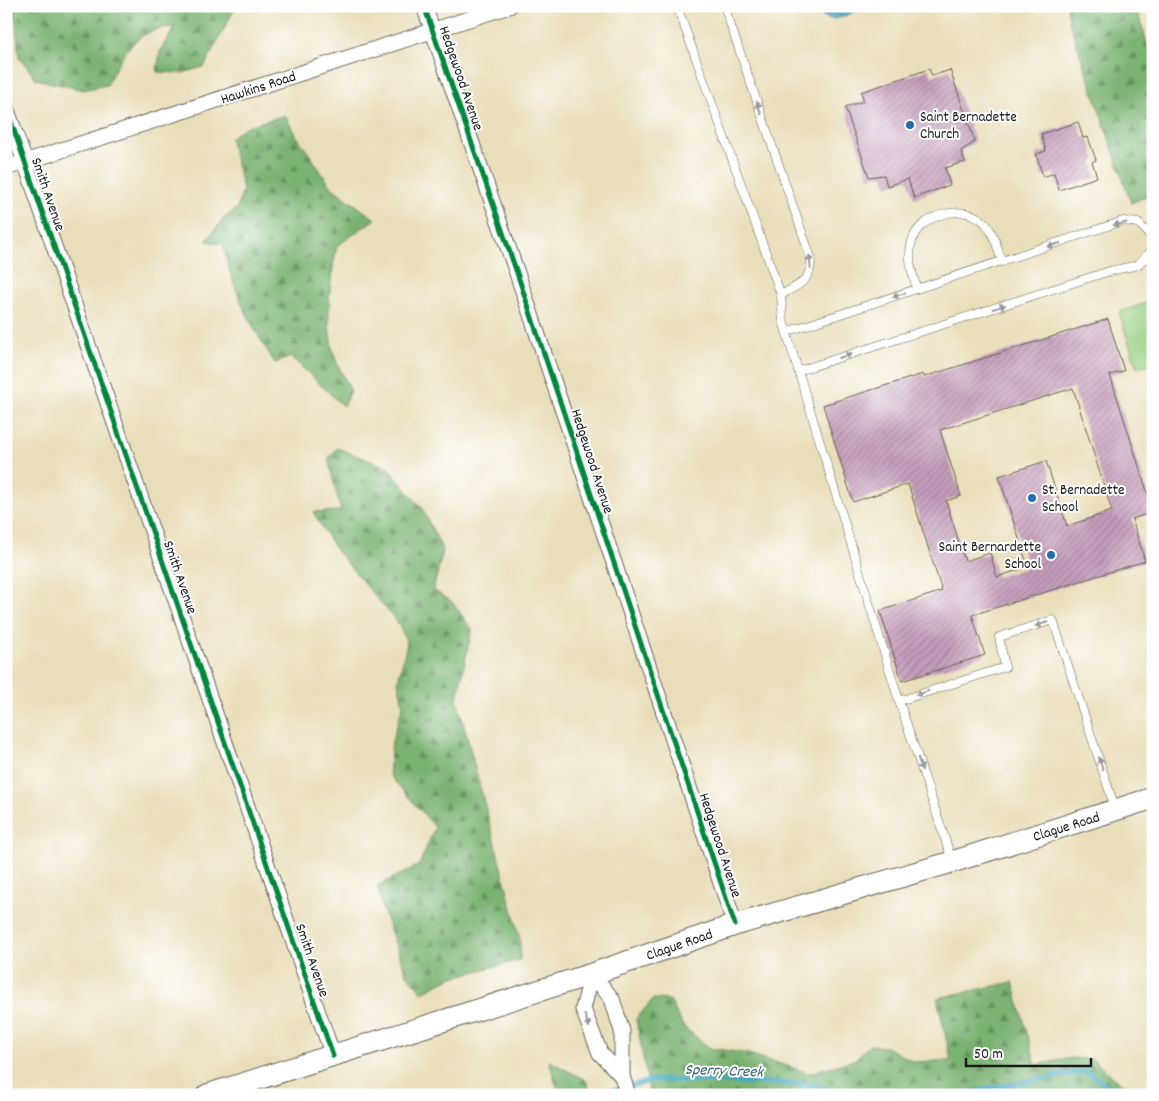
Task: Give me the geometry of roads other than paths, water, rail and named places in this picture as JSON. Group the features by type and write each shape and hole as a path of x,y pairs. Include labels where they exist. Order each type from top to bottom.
{"main road":[{"name":"Clague Road","path":"207,1095 592,974 735,926 952,862 1153,798"}],"street":[{"name":"Hedgewood Avenue","path":"424,6 520,280 735,926"},
{"name":"Hawkins Road","path":"6,168 509,6"},
{"name":"Smith Avenue","path":"6,107 333,1056"},
{"path":"592,974 583,1009 600,1053 622,1076"},
{"path":"592,974 612,999 622,1031 622,1076 628,1095"}],"lane":[{"path":"677,6 781,295 786,332 899,701 952,862"},
{"path":"724,6 811,258 811,272 806,280 781,295"},
{"path":"917,290 909,264 912,240 922,224 937,216 956,213 973,214 985,223 992,233 1002,262"},
{"path":"786,332 1123,221 1138,223 1150,236 1152,250 1138,265 1110,271 798,371"},
{"path":"899,701 1005,667 999,637 1053,620 1116,810"}],"water":[{"path":"862,6 852,13 832,19 826,18 819,7"},
{"path":"903,6 937,6 921,11"}],"waterway":[{"name":"Sperry Creek","path":"954,1095 1086,1071 1121,1095"},
{"name":"Sperry Creek","path":"595,1095 654,1080 806,1084 853,1095"}],"place":[{"name":"Saint Bernadette Church","path":"910,125"},
{"name":"St. Bernadette School","path":"1032,498"},
{"name":"Saint Bernardette School","path":"1051,555"}]}
